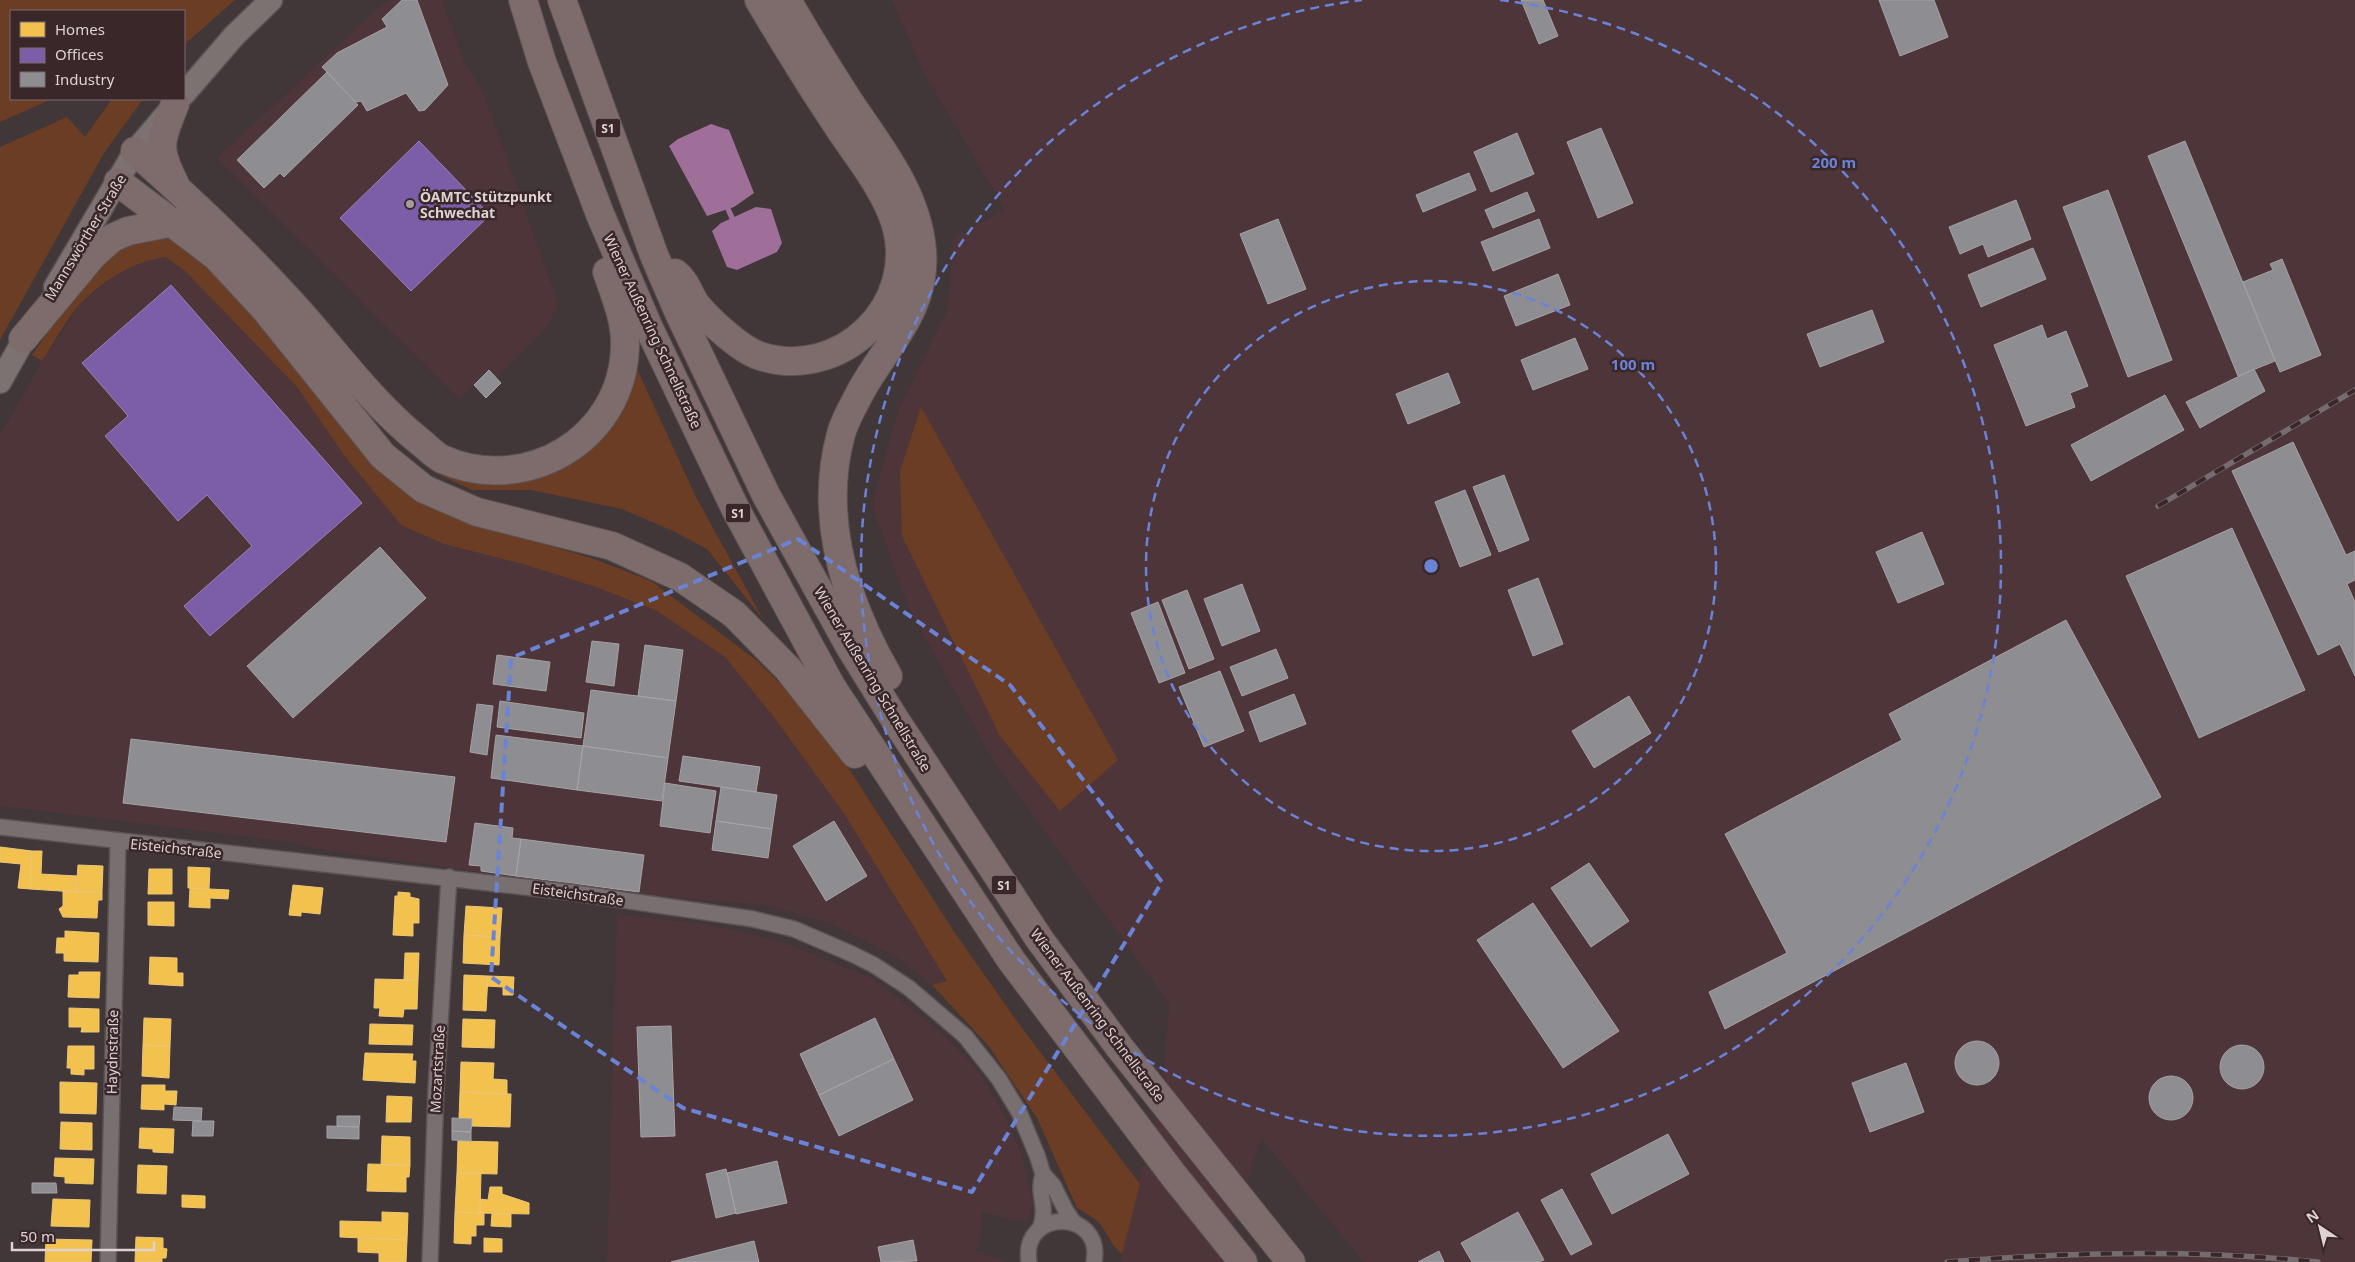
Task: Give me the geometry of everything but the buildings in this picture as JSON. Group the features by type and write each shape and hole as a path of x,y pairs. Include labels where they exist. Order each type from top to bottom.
{"highway":[{"name":"Wiener Außenring Schnellstraße","path":"523,0 542,62 600,214 648,326 736,510 831,686 1011,960 1105,1085 1243,1262"},
{"name":"Wiener Außenring Schnellstraße","path":"562,0 654,255 679,313 766,495 850,647 894,718 1040,940 1120,1048 1291,1262"},
{"path":"654,255 683,280 697,306 725,334 758,356 794,362 832,355 865,334 885,309 898,276 901,247 895,222 883,194 794,60 760,0"},
{"path":"786,0 814,47 901,179 917,214 923,252 920,287 905,326 862,389 841,433 833,485 835,536 847,587 872,648 894,686 894,718"},
{"path":"177,188 164,162 161,139 179,100"},
{"path":"135,151 177,188 282,293 366,389 406,430 441,459 478,470 513,470 545,462 579,443 605,415 620,382 625,346 618,303 603,262 600,214"},
{"path":"118,182 174,222 216,256 264,309 383,456 424,489 477,512 612,546 680,577 734,614 788,669 839,732 864,767 904,798"},
{"path":"23,339 93,255 112,238 128,231 174,222"}],"main road":[{"name":"Mannswörther Straße","path":"185,92 234,36 271,0"},
{"name":"Mannswörther Straße","path":"0,382 23,339 135,151 178,100"}],"street":[{"name":"Eisteichstraße","path":"0,827 118,842 449,877 753,919 794,929 852,954 909,988 965,1036 999,1079 1019,1112 1043,1174 1053,1185 1074,1223 1082,1227 1092,1240 1095,1248 1094,1262"},
{"name":"Haydnstraße","path":"108,1262 118,842"},
{"name":"Mozartstraße","path":"430,1262 436,1090 449,877"},
{"name":"Eisteichstraße","path":"1029,1262 1029,1246 1040,1229 1044,1217 1045,1207 1039,1185 1043,1174"},
{"path":"1040,1229 1057,1221 1074,1223"}],"highlighted area":[{"path":"798,539 1010,685 1162,882 972,1192 683,1108 491,977 511,658"}],"shaded area":[{"path":"0,0 235,0 185,44 185,10 10,10 10,100 50,100 0,122"},
{"path":"390,0 442,0 465,64 483,91 558,303 548,326 496,378 501,383 486,398 474,385 459,399 217,158 385,2"},
{"path":"892,0 2355,0 2355,1262 1364,1262 1261,1138 1221,1262 1120,1262 1163,1084 1169,1003 993,760 909,608 872,506 897,413 949,306 953,239 1005,209 923,71"},
{"path":"111,100 142,100 104,153 0,340 0,147 67,117 85,137"},
{"path":"711,124 729,130 754,193 734,207 707,216 669,146 678,139"},
{"path":"756,207 771,209 782,243 777,252 737,270 727,267 712,231 721,223"},
{"path":"154,238 170,239 198,258 254,314 350,434 516,535 597,560 651,581 756,660 795,698 840,755 955,933 1019,1024 1140,1184 1122,1254 1113,1245 1098,1222 1092,1216 1077,1208 1037,1118 988,1045 932,985 947,981 843,812 773,716 725,657 657,611 596,587 523,564 444,544 401,525 344,455 297,387 185,271 166,257 143,262 110,279 90,294 76,308 42,361 32,355 62,312 104,258 125,246"},
{"path":"166,257 185,271 297,387 344,455 523,564 596,587 657,611 725,657 773,716 843,812 947,982 932,985 899,959 830,923 765,905 640,895 319,849 291,842 0,806 0,435 42,361 81,303 115,276 138,263 149,259"},
{"path":"637,369 696,497 763,619 707,549 673,531 622,509 531,490 472,490 430,470 468,474 544,470 563,466 590,450 611,426 626,398"},
{"path":"921,407 1118,760 1060,811 1000,736 902,536 900,471"},
{"path":"617,914 702,924 744,932 785,943 874,979 943,1034 977,1069 1004,1114 1022,1155 1033,1205 1028,1219 1014,1220 982,1212 981,1233 976,1251 1007,1262 607,1262"}],"waterway":[{"path":"728,209 732,218"}],"railway":[{"path":"2158,506 2355,390"},
{"path":"1947,1262 2039,1256 2132,1253 2225,1255 2318,1262"}],"place":[{"name":"ÖAMTC Stützpunkt Schwechat","path":"410,204"}]}
